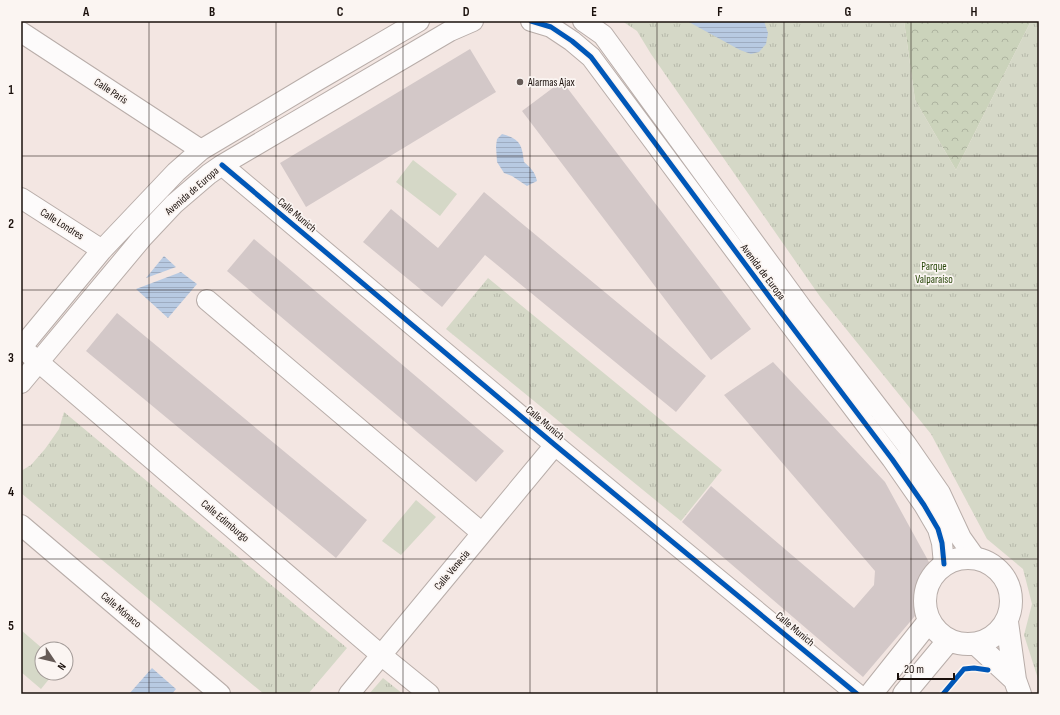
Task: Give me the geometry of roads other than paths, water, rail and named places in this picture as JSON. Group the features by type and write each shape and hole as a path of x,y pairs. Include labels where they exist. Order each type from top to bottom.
{"street":[{"name":"Avenida de Europa","path":"21,348 102,250 176,172 200,150 419,21"},
{"name":"Avenida de Europa","path":"21,383 142,238 174,204 209,174 450,31 473,21"},
{"name":"Avenida de Europa","path":"531,21 552,27 591,57 892,459 924,505 938,529 942,543 944,564"},
{"name":"Avenida de Europa","path":"583,21 603,35 801,307 906,444 940,493 962,538 976,559"},
{"name":"Calle París","path":"21,32 200,150"},
{"name":"Calle Munich","path":"222,165 556,445 857,694"},
{"name":"Calle Londres","path":"21,198 102,250"},
{"path":"207,300 482,533"},
{"name":"Calle Edimburgo","path":"21,348 429,694"},
{"name":"Calle Venecia","path":"349,694 556,445"},
{"name":"Calle Mónaco","path":"21,525 220,694"},
{"path":"962,558 976,559 981,559 998,569 1008,584 1012,603 1006,622 994,636 976,644 962,644 949,640 937,632 929,621 924,601 930,580 944,564 962,558"},
{"path":"871,694 929,621"},
{"path":"1006,622 1018,687"},
{"path":"904,694 949,640"},
{"path":"976,644 1018,687"}],"water":[{"path":"687,21 764,21 768,33 766,44 759,52 751,54 740,50"},
{"path":"502,134 513,138 519,143 524,162 532,170 537,181 527,186 512,176 504,173 497,162 496,146 497,139"},
{"path":"164,256 176,267 146,278"},
{"path":"181,272 197,284 168,318 136,289"},
{"path":"152,668 176,689 172,694 129,694"}],"place":[{"name":"Alarmas Ajax","path":"520,82"}],"park label":[{"name":"Parque Valparaíso","path":"934,272"}]}
